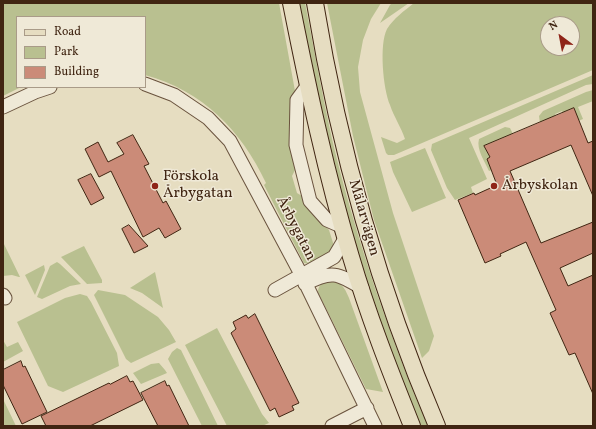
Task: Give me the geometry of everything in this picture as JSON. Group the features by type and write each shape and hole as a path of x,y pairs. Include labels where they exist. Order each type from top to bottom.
{"main road":[{"name":"Mälarvägen","path":"291,3 328,172 344,232 384,355 412,426"},
{"name":"Mälarvägen","path":"315,3 326,67 347,162 362,215 396,321 437,426"}],"street":[{"name":"Årbygatan","path":"146,84 174,95 208,118 230,141 303,280 376,426"},
{"path":"303,280 334,256 344,232 327,220 310,201 296,144 297,100 308,85"},
{"path":"3,107 47,88"},
{"path":"275,290 303,280 328,274 340,276 362,288"},
{"path":"332,426 367,408"}],"green space":[{"path":"3,3 279,3 295,91 290,148 295,170 292,176 297,193 302,196 307,208 329,230 334,246 333,251 311,264 304,263 264,185 266,183 256,164 245,146 232,130 218,115 185,91 166,82 146,75 146,16 16,16 16,88 19,88 3,96"},
{"path":"299,3 305,3 332,139 358,233 375,288 428,426 421,426 403,382 355,247 323,126"},
{"path":"327,3 381,3 371,19 363,40 358,67 360,92 393,213 434,336 429,351 422,358 374,220 353,136"},
{"path":"392,3 409,3 380,23 390,5"},
{"path":"414,3 593,3 593,70 394,155 388,155 381,137 397,143 405,139 388,98 385,88 383,67 383,45 385,36 387,29 396,18"},
{"path":"593,75 593,84 586,85 469,138 487,179 471,187 473,193 455,200 447,188 431,150 432,144"},
{"path":"593,90 593,101 578,107 583,119 578,121 562,111 555,114 556,116 540,123 539,116 543,111"},
{"path":"505,127 510,128 513,134 485,146 490,157 492,170 489,171 480,151 478,143 479,139"},
{"path":"425,148 446,198 412,212 393,172 390,162"},
{"path":"3,242 20,277 12,275 3,276"},
{"path":"84,246 102,280 102,283 87,284 61,257"},
{"path":"57,262 81,284 70,286 42,299 37,297 50,266"},
{"path":"44,265 45,270 35,295 25,275"},
{"path":"155,272 163,308 142,293 130,288"},
{"path":"329,281 340,284 347,294 383,392 366,389 318,292 321,284"},
{"path":"98,290 125,295 158,317 169,330 176,342 131,363 126,359 94,295"},
{"path":"80,294 87,296 91,302 117,353 119,366 63,392 48,386 17,322 65,298"},
{"path":"217,328 262,414 269,423 262,426 227,426 185,345"},
{"path":"3,340 7,347 18,342 23,351 3,362"},
{"path":"177,348 181,350 218,426 202,426 168,359 172,352"},
{"path":"159,363 167,373 141,384 133,373 151,364"},
{"path":"3,399 16,426 3,426"}],"building":[{"path":"574,108 588,143 593,141 593,196 571,145 510,171 541,243 593,222 593,253 560,268 568,286 593,275 593,394 575,353 569,355 550,313 556,310 526,242 485,263 458,200 474,193 475,195 497,185 487,159 490,157 484,146"},
{"path":"133,135 149,164 144,166 163,203 166,201 181,229 165,238 159,228 143,237 111,171 99,177 85,149 98,142 108,162 124,154 117,143"},
{"path":"91,174 104,198 91,205 78,180"},
{"path":"129,225 148,246 134,253 122,229"},
{"path":"255,314 299,403 292,406 294,410 279,417 275,408 270,411 231,333 236,329 233,322 246,315 248,318"},
{"path":"21,361 23,367 25,366 47,412 22,424 3,385 3,370"},
{"path":"127,376 130,382 133,381 143,400 90,426 46,426 41,416 109,383 110,384"},
{"path":"165,381 167,386 169,385 189,426 158,426 141,393"}],"place":[{"name":"Förskola Årbygatan","path":"155,186"},
{"name":"Årbyskolan","path":"494,186"}]}
